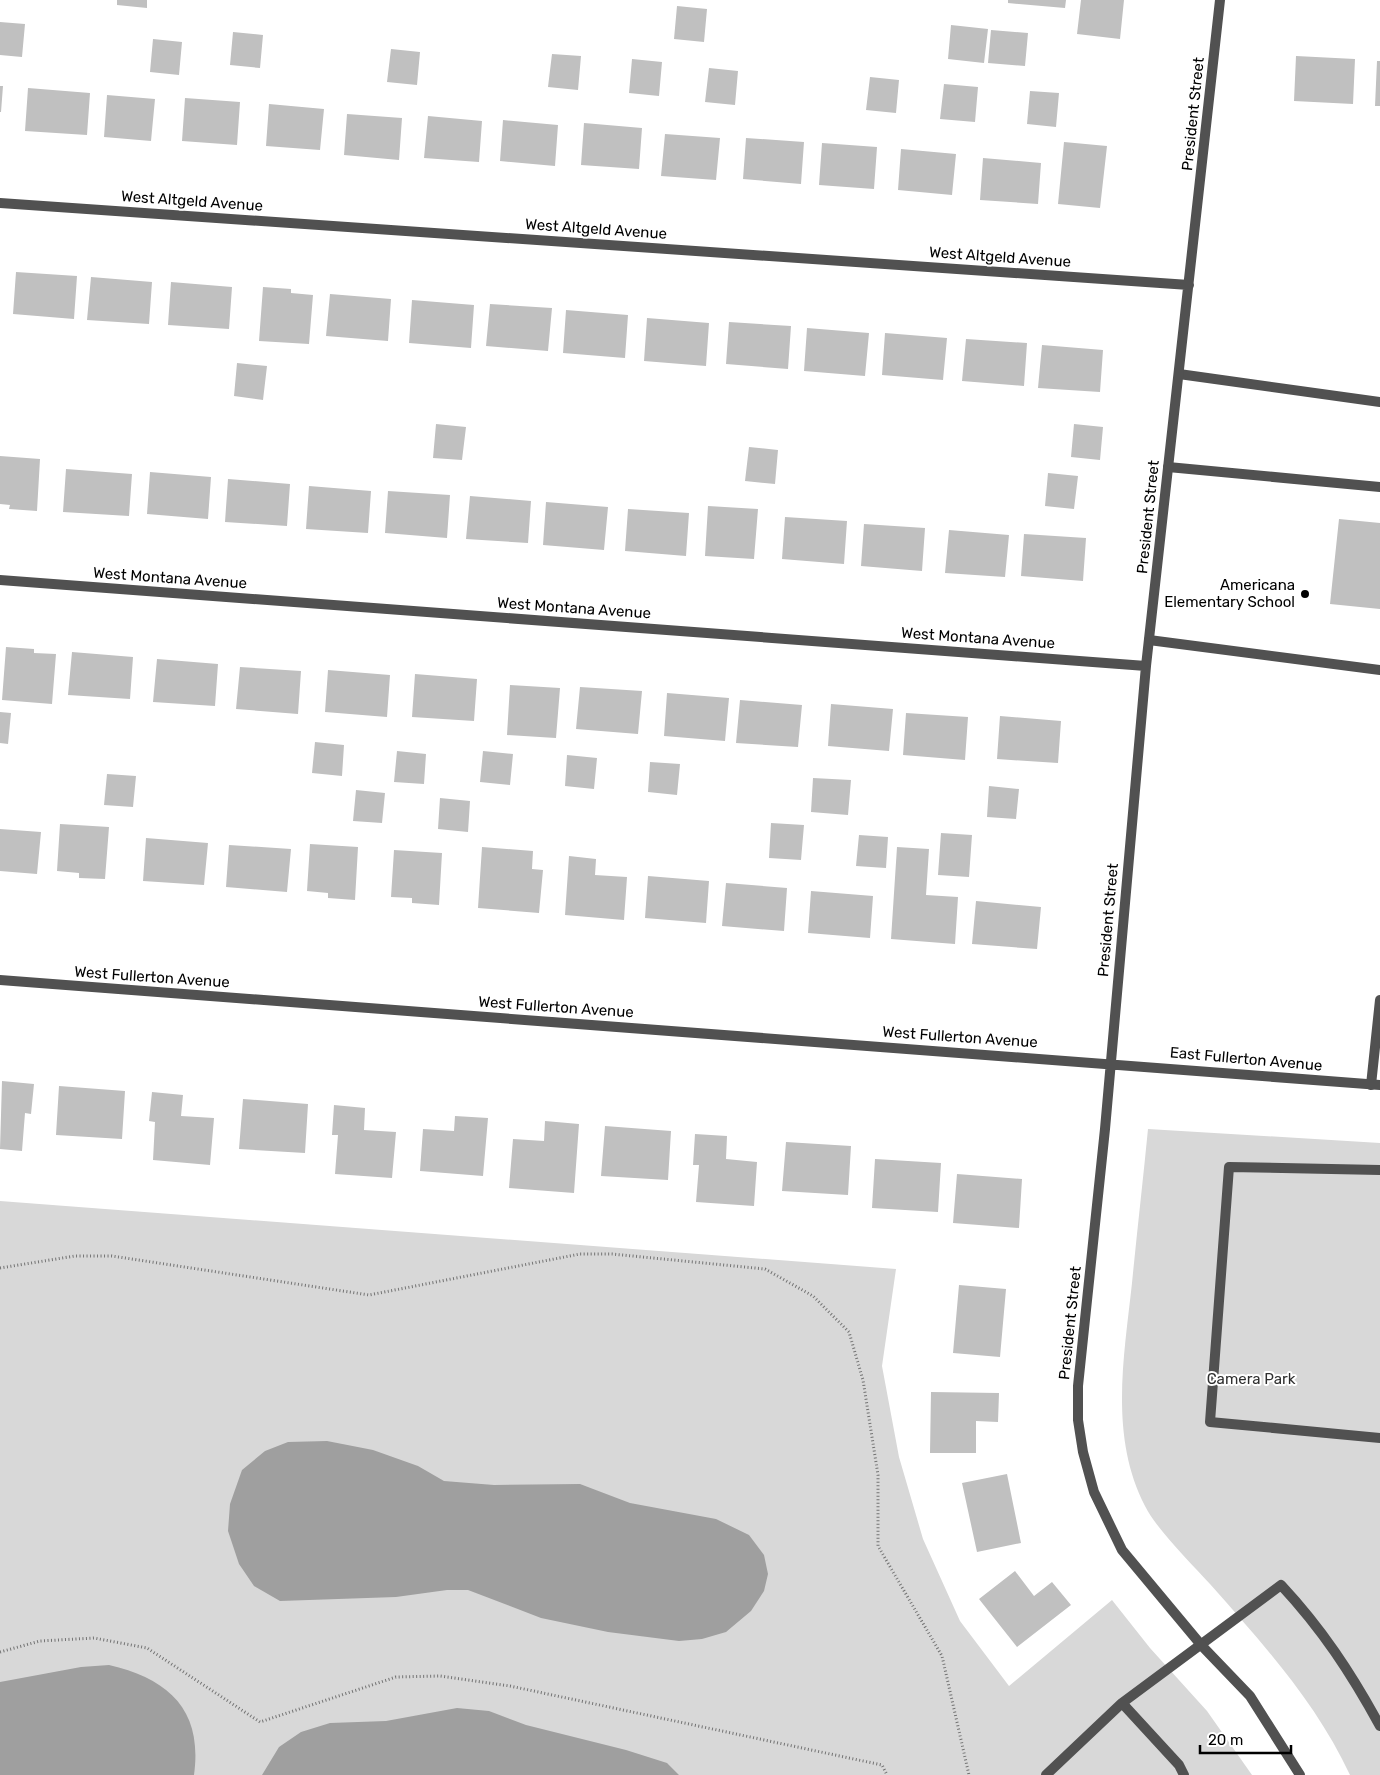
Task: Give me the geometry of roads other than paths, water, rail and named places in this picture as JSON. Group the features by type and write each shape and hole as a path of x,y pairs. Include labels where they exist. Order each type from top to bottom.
{"street":[{"name":"President Street","path":"1220,0 1146,666 1105,1129 1078,1386 1078,1420 1083,1452 1094,1492 1122,1550 1202,1646 1250,1696 1300,1775"},
{"name":"West Altgeld Avenue","path":"0,203 1189,285"},
{"path":"1179,374 1380,402"},
{"path":"1168,467 1380,487"},
{"name":"West Montana Avenue","path":"0,580 1146,666"},
{"path":"1149,640 1380,670"},
{"name":"West Fullerton Avenue","path":"0,980 1110,1063"},
{"path":"1376,1085 1380,1000"},
{"name":"East Fullerton Avenue","path":"1110,1063 1376,1085"},
{"path":"1380,1170 1229,1167 1210,1422 1380,1438"},
{"path":"1046,1775 1122,1703 1202,1646 1281,1585 1313,1620 1357,1685 1380,1726"},
{"path":"1122,1703 1179,1765 1184,1775"}],"place":[{"name":"Americana Elementary School","path":"1305,594"}],"park label":[{"name":"Camera Park","path":"1251,1379"}]}
